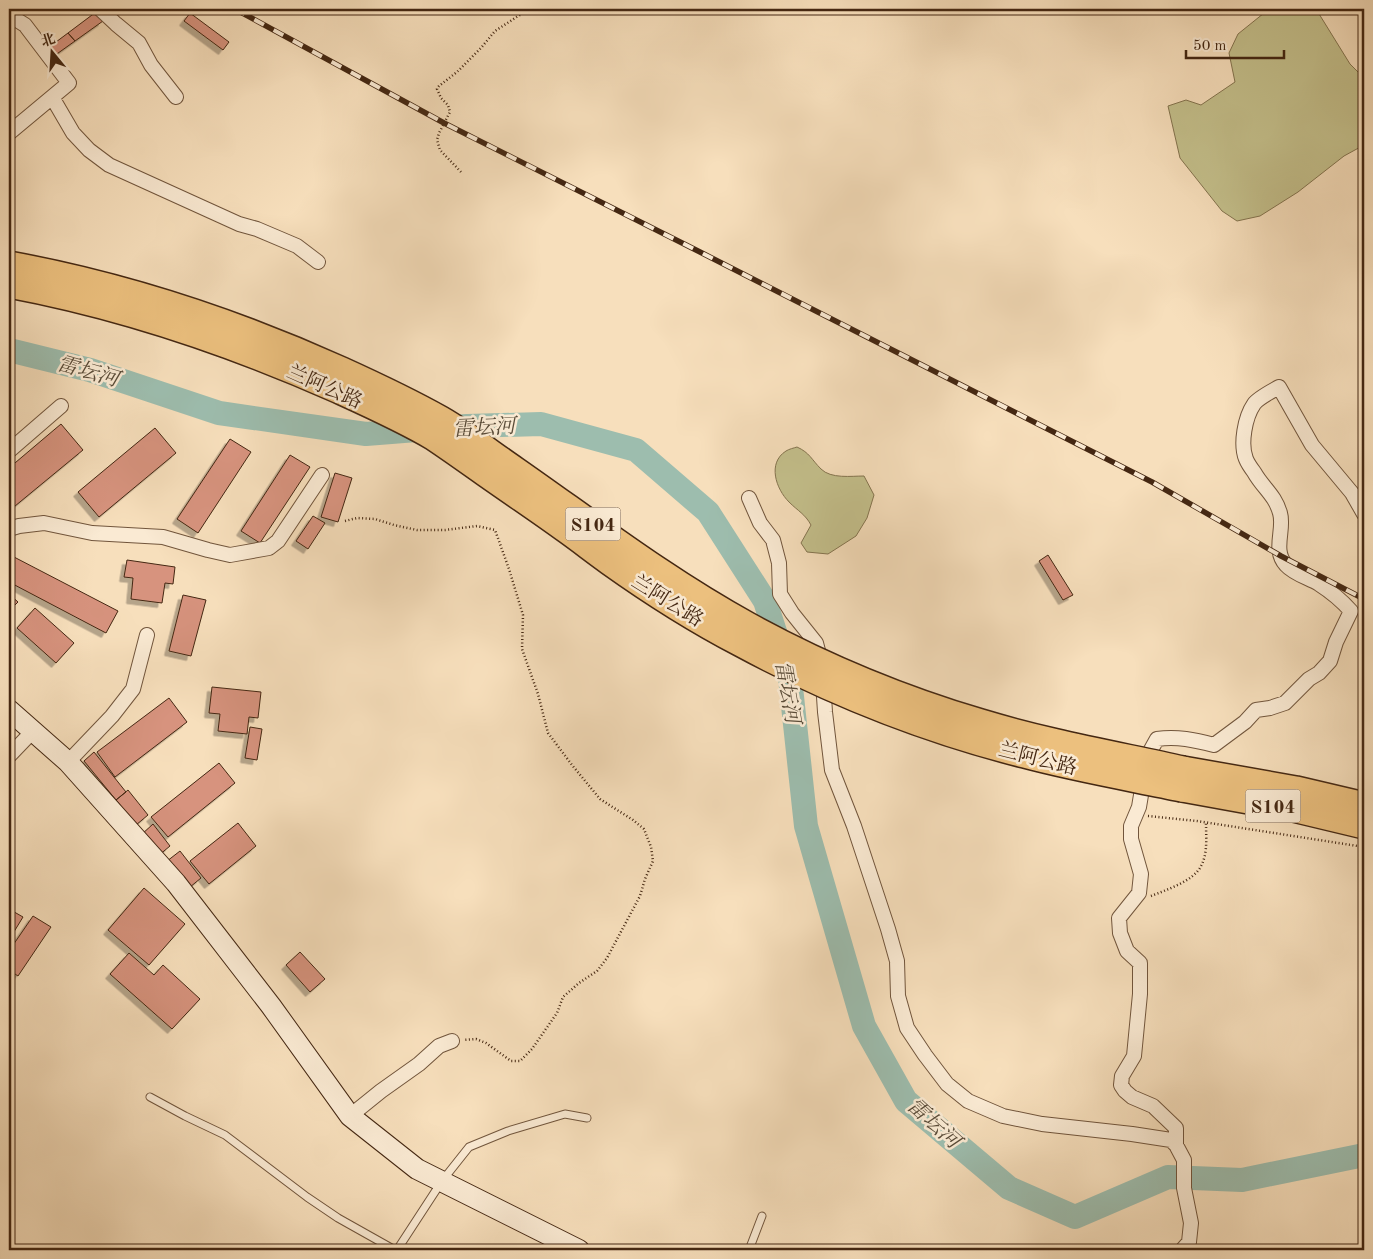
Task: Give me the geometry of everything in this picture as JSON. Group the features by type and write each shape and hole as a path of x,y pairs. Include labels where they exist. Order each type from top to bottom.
{"highway":[{"name":"兰阿公路","path":"9,264 73,278 178,307 273,341 325,362 385,390 443,420 640,558 703,599 792,648 845,672 915,700 978,722 1072,746 1182,779 1293,809 1364,826"},
{"name":"兰阿公路","path":"9,285 120,311 222,344 308,377 392,416 432,437 615,566 686,612 737,642 782,666 916,722 972,741 1068,766 1296,789 1364,805"}],"street":[{"path":"100,9 139,44 151,65 176,97"},
{"path":"9,15 25,25 69,83 9,133"},
{"path":"52,97 73,133 88,150 110,165 238,224 257,229 297,246 318,262"},
{"path":"1176,1145 1176,1128 1153,1106 1132,1098 1121,1085 1122,1076 1134,1056 1140,994 1140,963 1127,951 1120,933 1119,918 1139,893 1141,874 1131,839 1132,826 1139,807 1144,783 1142,766 1157,739 1189,739 1214,745 1245,722 1256,710 1285,703 1309,679 1320,674 1330,661 1336,642 1351,611 1320,585 1286,565 1281,556 1279,539 1281,516 1276,500 1254,473 1246,458 1244,443 1246,422 1254,403 1279,387 1312,444 1352,493 1364,514"},
{"path":"9,451 61,406"},
{"path":"9,529 44,523 92,533 163,536 230,555 269,548 278,541 322,475"},
{"path":"749,498 760,523 773,540 779,563 780,594 792,613 816,643 822,666 832,770 854,826 888,929 897,961 898,996 907,1028 947,1084 968,1101 1003,1116 1042,1124 1171,1140 1184,1160 1184,1188 1191,1223 1189,1242 1182,1250"},
{"path":"68,762 112,716 133,689 147,636"},
{"path":"9,710 68,762 176,882 271,1006 350,1116 417,1169 579,1250"},
{"path":"9,756 33,731"},
{"path":"350,1116 419,1064 439,1046 452,1041"}],"lane":[{"path":"150,1097 184,1116 225,1135 338,1218 396,1250 442,1181 469,1147 508,1131 564,1114 586,1118"},
{"path":"749,1250 762,1216"}],"path":[{"path":"462,172 440,150 437,140 450,112 448,105 441,98 437,89 438,86 457,72 496,31 529,9"},
{"path":"345,521 357,518 375,519 416,530 445,530 478,526 495,530 523,615 522,649 538,694 548,733 600,799 644,829 651,847 653,861 640,896 607,958 597,971 563,997 557,1013 532,1049 520,1061 511,1061 486,1043 476,1039 452,1041"},
{"path":"1136,814 1364,847"},
{"path":"1139,893 1151,896 1185,882 1201,867 1206,850 1206,823"}],"shaded area":[{"path":"1269,9 1316,9 1350,64 1364,78 1364,145 1344,156 1298,192 1260,216 1237,221 1222,211 1180,158 1168,106 1186,100 1201,105 1235,82 1229,53 1238,34"},
{"path":"797,447 808,454 825,472 841,476 864,476 874,495 867,518 856,536 828,554 807,552 801,543 811,525 804,515 784,497 777,483 775,469 780,456 786,451"}],"building":[{"path":"96,12 103,21 75,41 68,33"},
{"path":"190,13 229,42 223,50 184,21"},
{"path":"68,33 75,41 54,56 48,48"},
{"path":"61,424 83,450 9,511 9,468"},
{"path":"155,428 176,453 99,517 78,492"},
{"path":"230,439 251,452 198,533 177,519"},
{"path":"290,455 310,467 260,543 241,531"},
{"path":"335,473 352,478 338,522 321,517"},
{"path":"313,516 325,523 308,549 296,541"},
{"path":"1048,555 1073,595 1063,600 1039,561"},
{"path":"14,557 118,611 106,633 9,582 9,567"},
{"path":"127,560 175,567 173,584 165,583 162,603 131,599 133,578 124,577"},
{"path":"9,594 18,602 9,611"},
{"path":"183,595 206,600 191,656 169,651"},
{"path":"35,608 74,643 56,663 17,628"},
{"path":"212,687 261,692 258,718 249,717 247,734 218,731 220,714 209,713"},
{"path":"169,698 187,722 115,777 97,752"},
{"path":"250,727 262,729 257,760 245,758"},
{"path":"94,752 126,792 116,800 84,761"},
{"path":"219,763 235,783 168,837 151,817"},
{"path":"128,790 148,815 136,825 116,800"},
{"path":"238,823 256,846 209,884 190,861"},
{"path":"153,824 170,846 158,856 141,835"},
{"path":"180,851 201,878 184,892 162,865"},
{"path":"144,888 185,924 149,965 108,930"},
{"path":"9,909 23,917 9,940"},
{"path":"33,916 51,927 18,976 9,970 9,951"},
{"path":"300,952 325,979 310,992 286,965"},
{"path":"129,953 154,975 163,965 200,999 172,1029 110,974"}],"waterway":[{"name":"雷坛河","path":"9,350 90,370 219,413 366,434 467,426 541,424 636,450 708,512 765,601 790,678 806,826 864,1026 906,1101 1009,1188 1075,1217 1168,1177 1242,1180 1364,1155"}],"railway":[{"path":"235,9 444,123 1152,482 1281,556 1364,599"}]}
